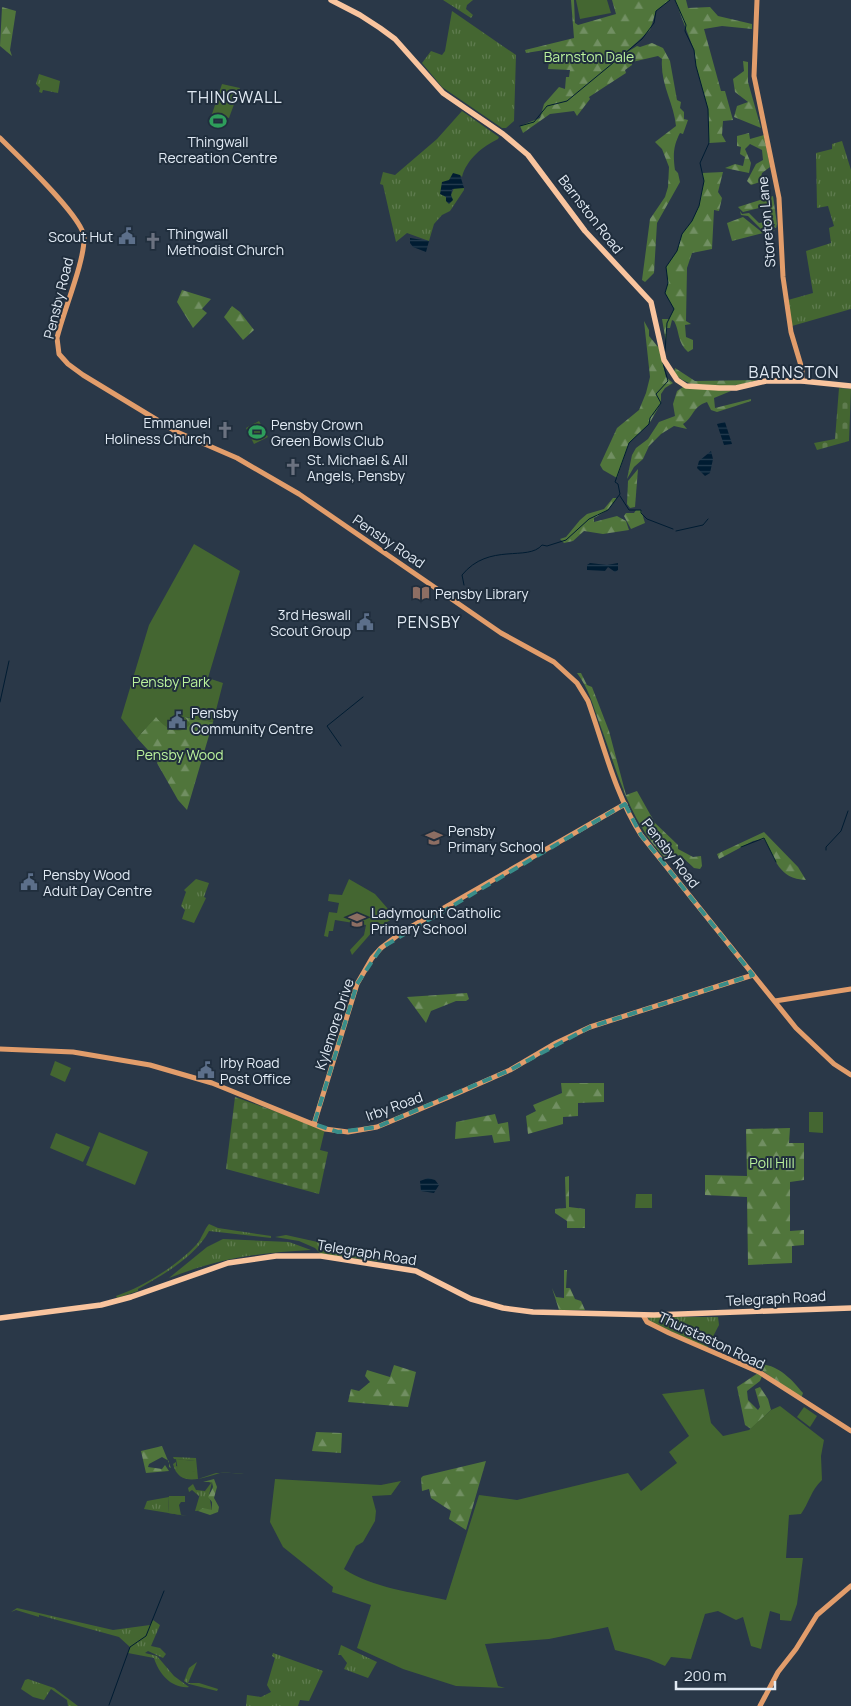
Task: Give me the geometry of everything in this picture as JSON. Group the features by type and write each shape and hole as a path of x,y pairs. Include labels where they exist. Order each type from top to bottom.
{"main road":[{"name":"Barnston Road","path":"331,0 360,14 380,28 395,40 443,93 503,134 528,155 599,248 651,302 664,356 671,374 686,386 736,388 766,381 802,381 851,386"},
{"name":"Telegraph Road","path":"0,1318 101,1305 131,1297 228,1263 276,1256 321,1256 416,1271 471,1299 504,1308 533,1312 643,1315 851,1308"}],"street":[{"name":"Storeton Lane","path":"757,0 754,76 778,198 782,277 791,332 802,370 802,381"},
{"name":"Pensby Road","path":"0,138 73,214 84,234 82,251 57,338 56,346 62,358 83,375 177,432 237,458 299,494 501,633 554,662 578,683 588,701 610,768 640,834 753,975 812,1045 834,1064 851,1075"},
{"name":"Kylemore Drive","path":"314,1124 357,984 368,964 381,948 411,927 625,804"},
{"name":"Irby Road","path":"0,1049 72,1052 150,1065 212,1083 338,1132 377,1127 510,1070 556,1043 590,1027 753,975"},
{"path":"775,1001 851,989"},
{"name":"Thurstaston Road","path":"643,1315 647,1322 668,1333 759,1372 851,1431"},
{"path":"760,1706 778,1672 796,1649 814,1619 825,1607 851,1586"}],"highlighted area":[{"path":"625,804 641,835 753,975 590,1027 510,1070 377,1127 338,1132 314,1124 357,984 381,948"}],"green space":[{"path":"443,0 473,0 467,5 466,9 473,15 471,18"},
{"name":"Barnston Dale","path":"571,0 574,0 575,23 578,25 616,14 612,0 670,0 656,11 650,30 624,54 637,46 640,47 652,43 663,48 670,61 677,100 681,102 680,108 684,112 684,119 688,120 683,134 680,133 674,151 675,170 678,173 680,182 657,223 654,273 645,282 642,280 650,219 665,197 668,187 669,167 662,149 655,142 676,126 663,77 662,59 658,56 632,62 632,65 625,70 626,73 589,97 590,99 577,116 574,111 550,114 523,133 520,126 540,118 544,104 559,87 565,89 566,77 569,77 570,70 548,69 551,49 526,53 525,50 574,38"},
{"path":"576,0 607,0 611,13 580,19"},
{"path":"675,0 686,0 688,8 710,7 718,16 752,24 752,29 722,26 704,29 721,91 725,91 733,120 723,121 722,135 726,142 709,143 708,109 696,66 694,50"},
{"path":"2,7 16,11 10,50 12,56 0,46"},
{"path":"452,11 516,55 514,121 506,128 502,128 442,87 422,63 431,51 442,55 445,51"},
{"path":"743,61 748,62 748,82 761,128 734,117 737,106 748,102 735,92 733,79 744,71"},
{"path":"39,74 60,81 58,93 43,90 42,93 39,92 40,88 36,84"},
{"path":"222,84 240,88 229,118 212,114"},
{"path":"462,111 499,137 498,139 471,159 462,177 460,175 452,177 449,181 451,195 454,188 464,188 464,190 450,211 442,215 434,224 429,241 407,233 396,242 383,185 380,184 383,172 395,175 437,139"},
{"path":"749,133 750,139 764,135 770,167 762,173 760,182 751,185 747,181 756,164 763,160 762,150 750,144 745,149 751,163 749,173 725,168 735,164 743,166 745,157 740,154 741,147 737,146 737,136"},
{"path":"842,141 851,170 851,309 792,326 788,300 813,293 806,251 831,243 829,228 834,226 828,206 817,208 816,153 832,149 832,144"},
{"path":"723,172 718,192 722,198 719,211 714,210 712,249 692,253 687,268 686,321 691,324 685,325 686,337 693,340 693,349 688,352 680,341 676,325 672,320 670,328 667,328 666,342 662,319 669,319 674,309 665,293 668,283 666,267 677,251 682,234 692,221 699,206 704,181 702,173"},
{"path":"773,196 777,224 776,228 774,227 775,224 769,224 767,228 775,231 763,231 748,216 741,215 740,211 742,214 749,213 759,223 766,222 770,217 771,205 743,212 738,207"},
{"path":"743,217 763,233 732,241 727,223"},
{"path":"182,290 211,299 202,309 207,313 193,328 177,302"},
{"path":"232,306 240,312 254,330 243,340 224,317"},
{"path":"644,321 649,330 649,336 659,348 666,377 673,383 665,388 661,394 661,403 649,424 629,443 617,478 603,470 600,465 617,428 639,410 646,393 650,377"},
{"path":"675,368 695,381 757,380 725,387 702,386 691,384 682,379 674,373"},
{"path":"683,387 731,391 714,398 715,408 751,399 751,401 717,412 711,410 707,402 702,404 683,424 687,429 674,426 661,434 649,446 643,459 634,467 627,479 632,455 636,448 648,439 659,422 675,416 673,404 677,391"},
{"path":"839,388 851,389 849,441 817,450 814,443 835,439"},
{"name":"Pensby Crown Green Bowls Club","path":"259,421 268,437 254,444 246,428"},
{"path":"638,469 635,507 630,508 627,504 628,481"},
{"path":"613,498 617,498 608,510 594,518 594,522 617,516 626,521 629,530 603,534 584,531 573,541 564,543 560,539 566,537 587,514 604,509"},
{"path":"636,510 641,510 645,523 631,529 624,516 626,513 634,513"},
{"name":"Pensby Park","path":"194,544 240,571 208,678 223,683 213,722 185,717 190,724 176,731 163,725 156,717 137,738 121,718 149,625"},
{"path":"577,673 581,673 587,685 592,687 609,731 626,795 637,791 655,823 678,845 678,849 693,857 701,856 702,866 700,869 694,868 680,855 673,857 671,855 666,859 642,827 633,811 618,777 590,696"},
{"name":"Pensby Wood","path":"156,716 160,721 184,717 213,722 187,810 178,800 157,763 158,761 137,738"},
{"path":"764,832 798,867 806,880 797,879 784,872 779,867 764,839 753,841 719,859 717,854"},
{"path":"196,879 209,883 204,897 206,898 194,923 182,919 185,910 181,906 186,892 184,890"},
{"name":"Ladymount Catholic Primary School","path":"349,879 375,894 395,917 373,931 352,955 350,950 364,935 366,925 335,920 333,931 329,931 328,937 324,936 329,912 337,913 339,903 328,901 329,894 342,895"},
{"path":"467,993 469,999 466,1001 456,1001 431,1011 426,1023 407,997"},
{"path":"55,1061 71,1068 65,1082 50,1075"},
{"path":"561,1083 604,1083 604,1102 578,1103 578,1116 563,1117 563,1124 528,1134 526,1116 536,1111 533,1105 562,1093"},
{"path":"235,1097 325,1129 320,1150 328,1152 319,1194 226,1169"},
{"path":"809,1112 823,1112 823,1133 809,1132"},
{"path":"495,1114 498,1124 508,1122 510,1141 494,1143 492,1135 455,1139 456,1122"},
{"name":"Poll Hill","path":"790,1128 789,1143 804,1143 804,1180 790,1182 790,1231 804,1230 804,1245 792,1246 792,1263 748,1265 747,1197 705,1195 705,1175 747,1176 746,1129"},
{"path":"99,1132 148,1152 135,1185 86,1165"},
{"path":"56,1133 90,1147 83,1162 50,1148"},
{"path":"569,1176 569,1207 585,1209 585,1228 567,1228 567,1221 555,1213 555,1209 566,1208 565,1177"},
{"path":"636,1194 652,1194 652,1208 635,1208"},
{"path":"209,1224 218,1228 271,1236 271,1238 209,1231 196,1249 178,1264 138,1289 138,1291 117,1298 116,1296 148,1281 180,1260 197,1244"},
{"path":"286,1235 367,1253 367,1256 383,1262 321,1254 315,1248 299,1241 275,1237"},
{"path":"223,1239 289,1242 311,1250 273,1253 222,1261 169,1278 207,1247"},
{"path":"564,1270 567,1270 566,1288 570,1288 575,1299 581,1301 585,1310 559,1310 552,1288 556,1297 564,1298"},
{"path":"648,1317 718,1317 719,1325 707,1348 649,1321"},
{"path":"759,1364 778,1369 789,1378 803,1393 801,1399 763,1371 752,1366"},
{"path":"394,1365 416,1372 408,1407 348,1402 351,1389 359,1391 370,1382 365,1376 367,1370 390,1377"},
{"path":"758,1373 762,1376 760,1381 747,1391 748,1400 758,1410 760,1407 755,1389 760,1387 768,1399 771,1410 751,1429 745,1425 737,1387"},
{"path":"704,1389 711,1423 723,1436 749,1430 771,1410 780,1406 824,1440 821,1456 822,1480 815,1488 801,1514 789,1515 786,1558 803,1558 797,1604 791,1621 780,1620 780,1614 770,1611 761,1649 751,1646 743,1617 736,1620 718,1611 705,1614 691,1659 671,1657 665,1666 649,1659 615,1650 608,1627 549,1639 485,1644 498,1686 505,1688 456,1686 403,1669 357,1648 371,1605 332,1592 333,1587 283,1547 270,1522 275,1479 381,1485 401,1481 391,1495 372,1496 376,1511 375,1521 363,1542 356,1546 344,1569 367,1581 380,1585 446,1600 479,1495 517,1500 628,1473 641,1491 677,1463 669,1452 689,1436 662,1394"},
{"path":"804,1407 817,1416 810,1427 797,1417"},
{"path":"316,1432 342,1433 341,1453 312,1451"},
{"path":"162,1446 168,1460 162,1457 149,1464 148,1467 162,1469 165,1465 169,1471 146,1473 141,1451"},
{"path":"173,1457 196,1458 198,1479 181,1477 176,1472 173,1464 176,1462 176,1466 195,1472 195,1461 174,1459"},
{"path":"176,1459 195,1461 195,1472 178,1471"},
{"path":"486,1461 466,1530 449,1519 451,1511 431,1498 429,1489 422,1491 421,1478"},
{"path":"214,1479 217,1487 214,1498 219,1507 218,1512 210,1515 198,1511 203,1508 212,1510 212,1502 208,1497 213,1487 212,1482 203,1482"},
{"path":"209,1482 212,1482 209,1495 212,1510 195,1511 200,1494 199,1496 192,1490 189,1492 188,1488 193,1484 196,1490 205,1491 211,1483"},
{"path":"169,1496 185,1496 185,1502 181,1502 179,1505 181,1515 168,1513"},
{"path":"169,1497 168,1512 187,1516 144,1509 147,1501"},
{"path":"17,1608 113,1630 150,1625 153,1620 160,1625 151,1646 160,1648 166,1654 163,1658 148,1651 145,1653 157,1656 174,1676 189,1687 177,1686 167,1680 159,1670 154,1658 128,1653 130,1647 119,1637 39,1615 39,1617 16,1610 11,1612"},
{"path":"341,1645 377,1662 368,1678 344,1669 347,1663 341,1655 338,1655"},
{"path":"273,1653 323,1671 309,1701 300,1700 298,1706 246,1706 247,1695 261,1697 271,1692 267,1685 275,1658 272,1656"},
{"path":"197,1662 188,1683 199,1683 218,1689 217,1691 189,1684 184,1681 189,1668"},
{"path":"28,1679 54,1688 78,1706 68,1706 67,1700 51,1689 44,1700 33,1697 21,1689 25,1680"}],"water":[{"path":"453,173 460,175 464,188 452,189 451,195 453,200 449,204 446,201 446,197 440,194 442,182 449,180"},
{"path":"410,238 429,241 426,252 413,247 410,243"},
{"path":"725,422 732,444 724,445 717,424"},
{"path":"711,451 713,459 710,473 705,476 697,468 699,461"},
{"path":"590,563 607,565 618,563 618,570 615,572 608,567 605,571 587,570 587,565"},
{"path":"428,1178 435,1180 439,1185 434,1193 421,1191 420,1181"}],"waterway":[{"path":"520,126 534,122 547,106 567,101 642,39 654,23 656,11 670,0"},
{"path":"665,351 667,323 674,309 665,293 668,283 666,267 677,251 682,234 692,221 699,206 704,181 700,163 709,143 708,109 696,66 694,50 685,31 686,25 675,0"},
{"path":"464,585 462,575 473,565 484,559 495,555 536,550 542,545 547,546 566,540 589,519 608,510 620,494 618,484 615,482 629,443 649,424 650,418 661,403 656,394 668,381 663,363"},
{"path":"620,496 629,510 641,510 641,513 647,519 673,529"},
{"path":"676,531 703,525 708,519"},
{"path":"0,702 9,661"},
{"path":"341,746 327,726 363,697"},
{"path":"826,850 826,847 841,831 848,811"},
{"path":"741,847 764,838 776,862"},
{"path":"109,1705 130,1647 146,1636 164,1591"}],"place":[{"name":"Thingwall Recreation Centre","path":"218,121"},
{"name":"Scout Hut","path":"127,236"},
{"name":"Thingwall Methodist Church","path":"153,241"},
{"name":"Emmanuel Holiness Church","path":"225,430"},
{"name":"Pensby Crown Green Bowls Club","path":"257,432"},
{"name":"St. Michael & All Angels, Pensby","path":"293,467"},
{"name":"Pensby Library","path":"421,593"},
{"name":"3rd Heswall Scout Group","path":"365,622"},
{"name":"Pensby Community Centre","path":"177,720"},
{"name":"Pensby Primary School","path":"434,838"},
{"name":"Pensby Wood Adult Day Centre","path":"29,882"},
{"name":"Ladymount Catholic Primary School","path":"357,920"},
{"name":"Irby Road Post Office","path":"206,1070"}],"district":[{"name":"THINGWALL","path":"235,97"},
{"name":"BARNSTON","path":"794,372"},
{"name":"PENSBY","path":"429,622"}]}
